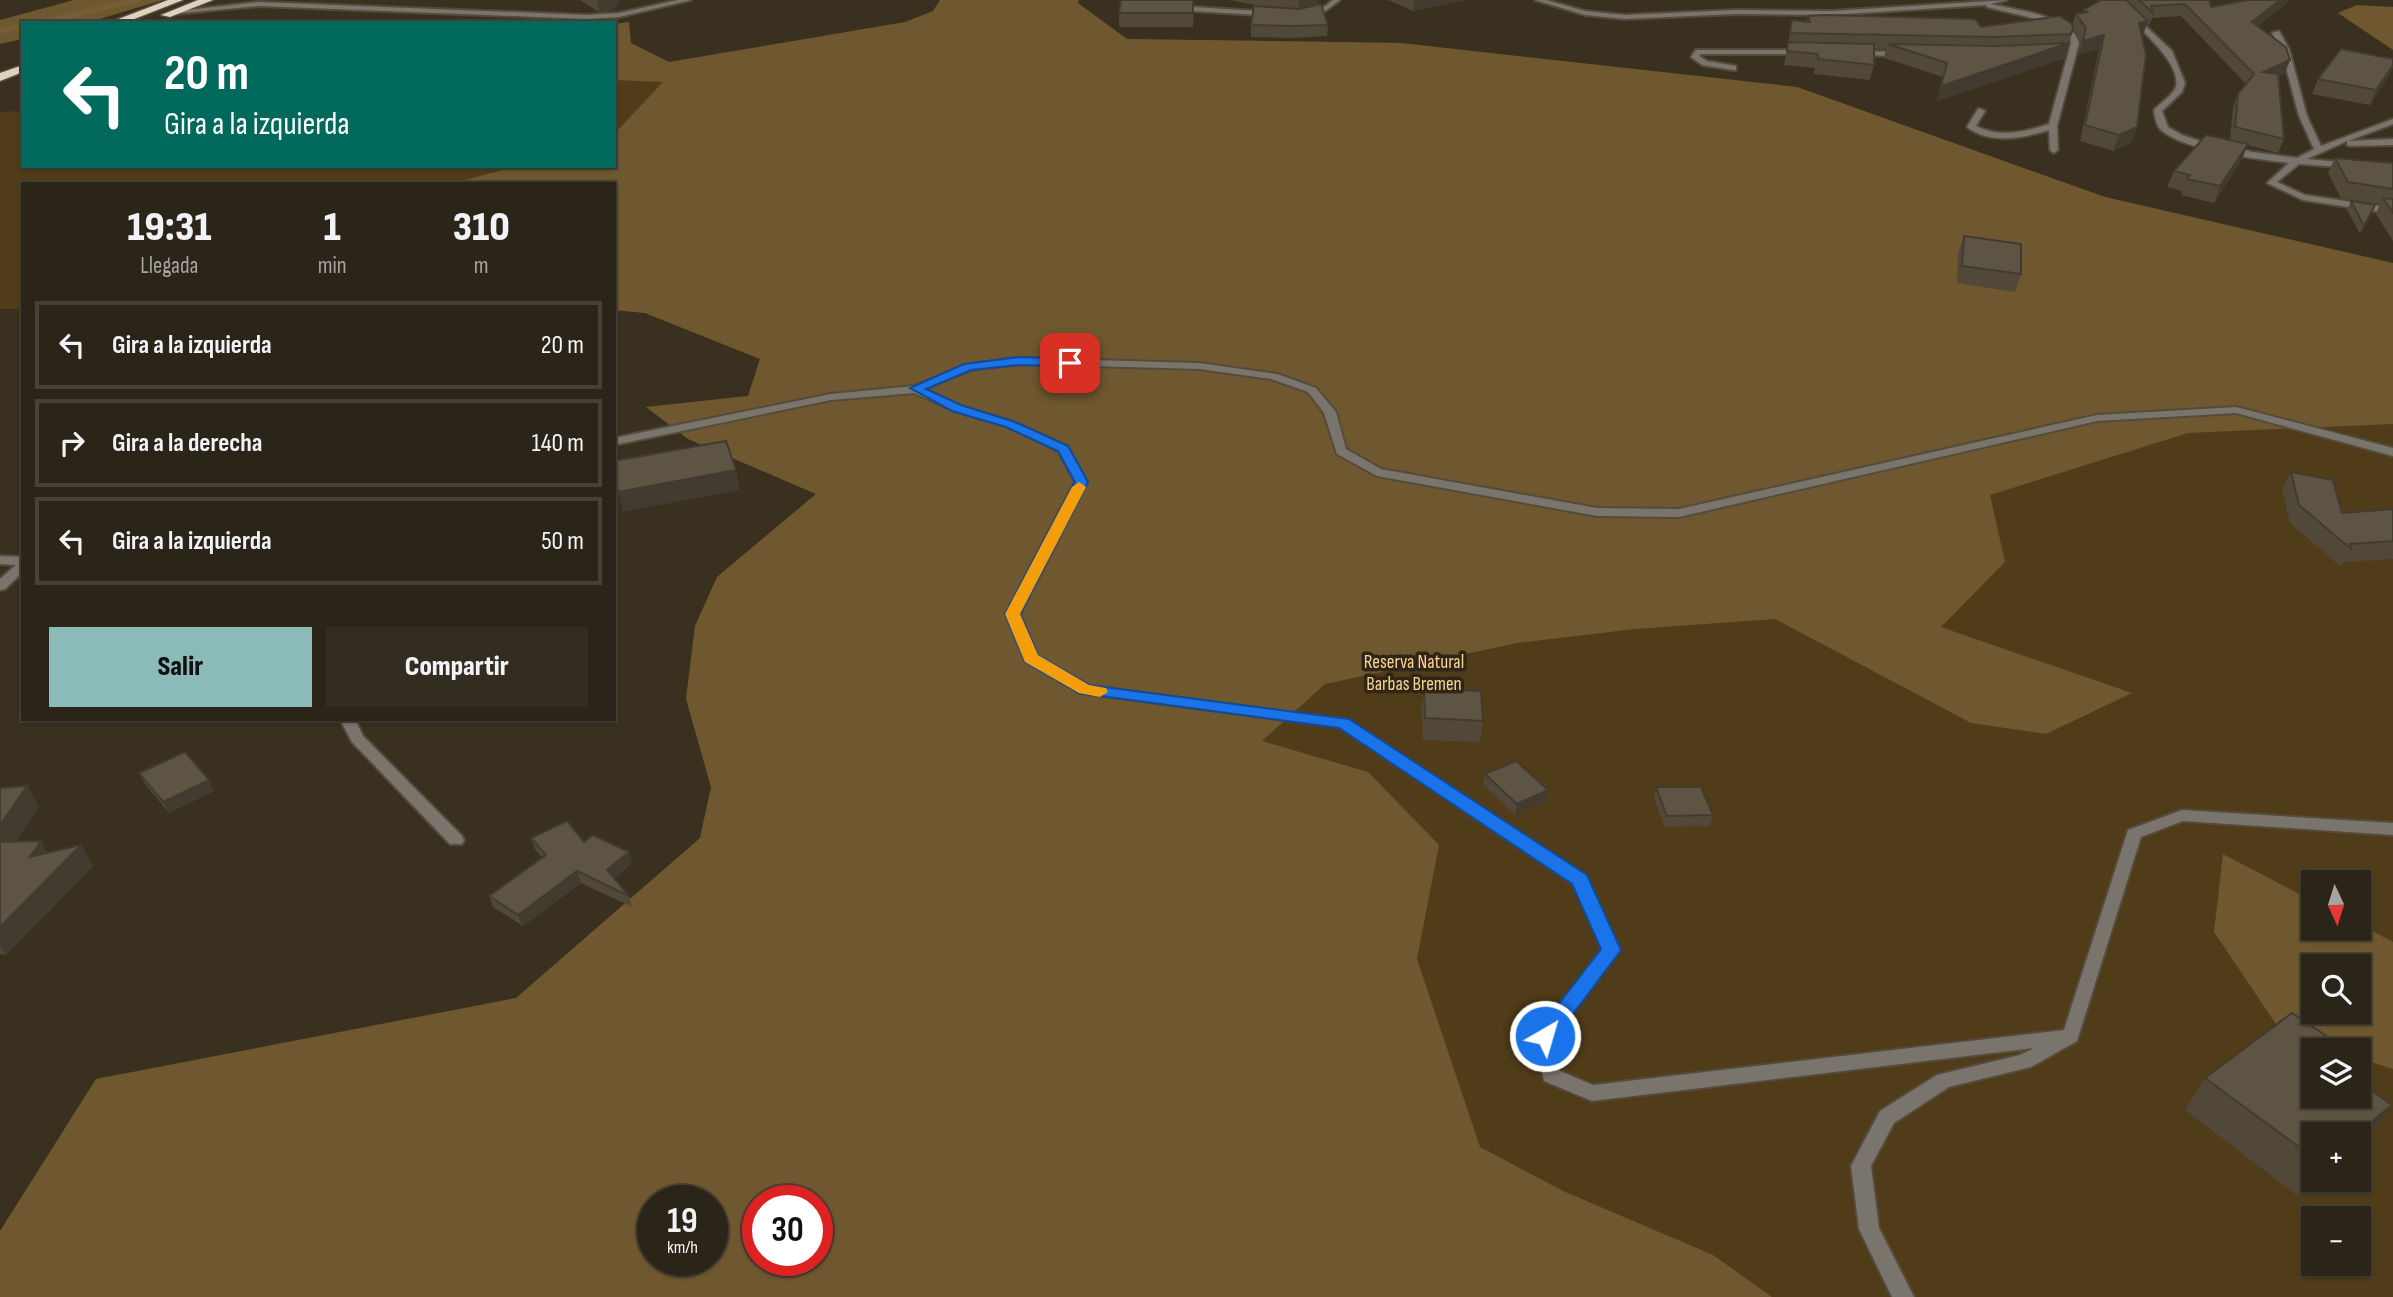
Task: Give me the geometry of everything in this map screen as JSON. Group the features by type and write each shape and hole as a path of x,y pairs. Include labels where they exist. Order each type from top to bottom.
{"highway":[{"path":"119,21 178,0"},
{"path":"150,21 208,0"},
{"path":"0,63 21,56"},
{"path":"0,77 21,69"}],"street":[{"path":"173,12 256,2 502,14 619,15 688,0"},
{"path":"1184,0 1184,5 1193,9 1286,15"},
{"path":"1299,16 1322,11 1337,0"},
{"path":"1538,0 1585,13 1625,17 1736,12 1831,13 1980,4 2004,0"},
{"path":"2115,0 2169,53 2181,83 2179,90 2158,110 2159,121 2165,130 2186,139 2237,152 2357,167"},
{"path":"1980,4 2031,14 2057,24 2073,35 2072,53 2053,126 2054,150"},
{"path":"485,21 502,14"},
{"path":"2276,33 2285,49 2303,116 2319,152"},
{"path":"1733,68 1705,63 1695,57 1699,52 1727,50 1810,52"},
{"path":"1852,53 1907,54"},
{"path":"2061,53 2072,53"},
{"path":"1981,111 1971,127 1981,133 2020,135 2053,126"},
{"path":"2393,121 2298,161 2277,175 2271,183 2303,197 2393,211"},
{"path":"2342,143 2393,142"},
{"path":"616,442 831,397 916,388 969,367 1019,361 1199,366 1273,376 1312,390 1331,412 1341,451 1377,472 1597,512 1679,513 2097,418 2236,411 2393,452"},
{"path":"916,388 956,408 1010,425 1063,449 1082,482 1013,614 1031,658 1085,690 1343,723 1580,880 1611,950 1545,1036 1551,1076 1592,1093 2071,1036"},
{"path":"0,560 21,563"},
{"path":"0,586 21,565"},
{"path":"348,721 357,738 456,840"},
{"path":"1903,1297 1869,1228 1861,1166 1887,1117 1944,1080 2024,1062 2071,1036 2134,834 2182,815 2393,829"}],"green space":[{"name":"Reserva Natural Barbas Bremen","path":"1127,39 1401,43 1797,87 2105,197 2393,263 2393,1297 0,1297 0,1231 96,1079 516,998 700,839 711,787 686,699 695,626 717,577 816,494 688,439 646,407 748,396 760,359 645,313 616,310 616,182 21,182 21,309 0,309 0,112 21,111 21,168 616,168 616,65"}],"shaded area":[{"path":"74,0 163,0 93,21 21,21 21,39 0,44 0,20"},
{"name":"Reserva Natural Barbas Bremen","path":"940,0 1079,0 1078,3 1127,39 1401,43 1797,87 2105,197 2393,263 2393,424 2188,433 1990,495 2005,562 1941,627 2132,693 2046,734 1971,723 1775,619 1635,629 1517,643 1325,684 1262,741 1368,772 1439,845 1417,959 1480,1147 1563,1191 1713,1255 1772,1297 0,1297 0,1231 96,1079 516,998 700,838 711,787 686,699 695,626 717,577 816,494 688,439 646,407 748,396 760,359 645,313 616,310 616,182 458,182 509,168 616,168 616,132 663,82 616,80 616,24 629,22 631,43 669,62 905,22 933,11"},
{"path":"2357,5 2393,7 2393,50 2338,13"},
{"path":"2223,854 2301,895 2301,940 2371,940 2371,930 2393,942 2393,1069 2371,1062 2371,1038 2301,1039 2282,1033 2214,932"}],"building":[{"path":"1121,0 1193,0 1193,13 1119,13"},
{"path":"2101,0 2126,0 2148,21 2139,23 2146,55 2137,127 2119,135 2085,125 2104,35 2083,41 2086,28 2076,14 2087,12 2083,10"},
{"path":"2139,0 2209,0 2211,7 2247,0 2280,0 2252,22 2286,47 2290,60 2263,72 2278,74 2284,139 2235,127 2238,94 2254,74 2185,4 2151,6 2153,13"},
{"path":"1321,4 1328,25 1251,25 1254,6 1299,9"},
{"path":"1808,16 1975,19 1981,27 2060,16 2072,24 2073,29 2071,34 1995,37 1790,33 1792,20 1810,22"},
{"path":"1788,42 1874,44 1874,65 1818,59 1818,54 1787,51"},
{"path":"2069,43 1941,86 1947,63 1888,44 1995,46"},
{"path":"2341,49 2393,59 2393,65 2376,90 2318,79"},
{"path":"2206,135 2248,144 2220,186 2187,179 2190,175 2174,171"},
{"path":"2335,158 2393,163 2393,189 2348,182"},
{"path":"2383,198 2393,199 2393,213"},
{"path":"2351,201 2375,205 2364,226"},
{"path":"1964,236 2021,244 2021,274 1962,266"},
{"path":"726,441 736,470 618,492 616,461"},
{"path":"2291,472 2333,480 2342,513 2393,509 2393,541 2350,544 2351,549 2299,505"},
{"path":"1424,688 1481,691 1483,721 1425,718"},
{"path":"185,752 209,780 163,802 139,773"},
{"path":"1516,761 1548,790 1517,804 1485,774"},
{"path":"27,786 0,825 0,788"},
{"path":"1656,787 1701,787 1713,815 1667,816"},
{"path":"567,821 584,842 593,835 629,852 607,870 629,896 577,871 518,915 489,896 546,855 531,838"},
{"path":"41,841 30,857 81,845 0,927 0,842"},
{"path":"2292,1013 2301,1019 2301,1024 2308,1024 2329,1038 2301,1038 2301,1108 2371,1108 2371,1090 2392,1105 2371,1122 2301,1122 2301,1148 2205,1078"}],"waterway":[{"path":"47,21 137,0"},
{"path":"0,31 21,26"}],"slow traffic":[{"path":"1079,487 1013,614 1031,658 1085,690 1100,692"}],"route":[{"path":"1070,363 1019,361 969,367 916,388 956,408 1010,425 1063,449 1082,482 1013,614 1031,658 1085,690 1343,723 1580,880 1611,950 1545,1036"}]}
